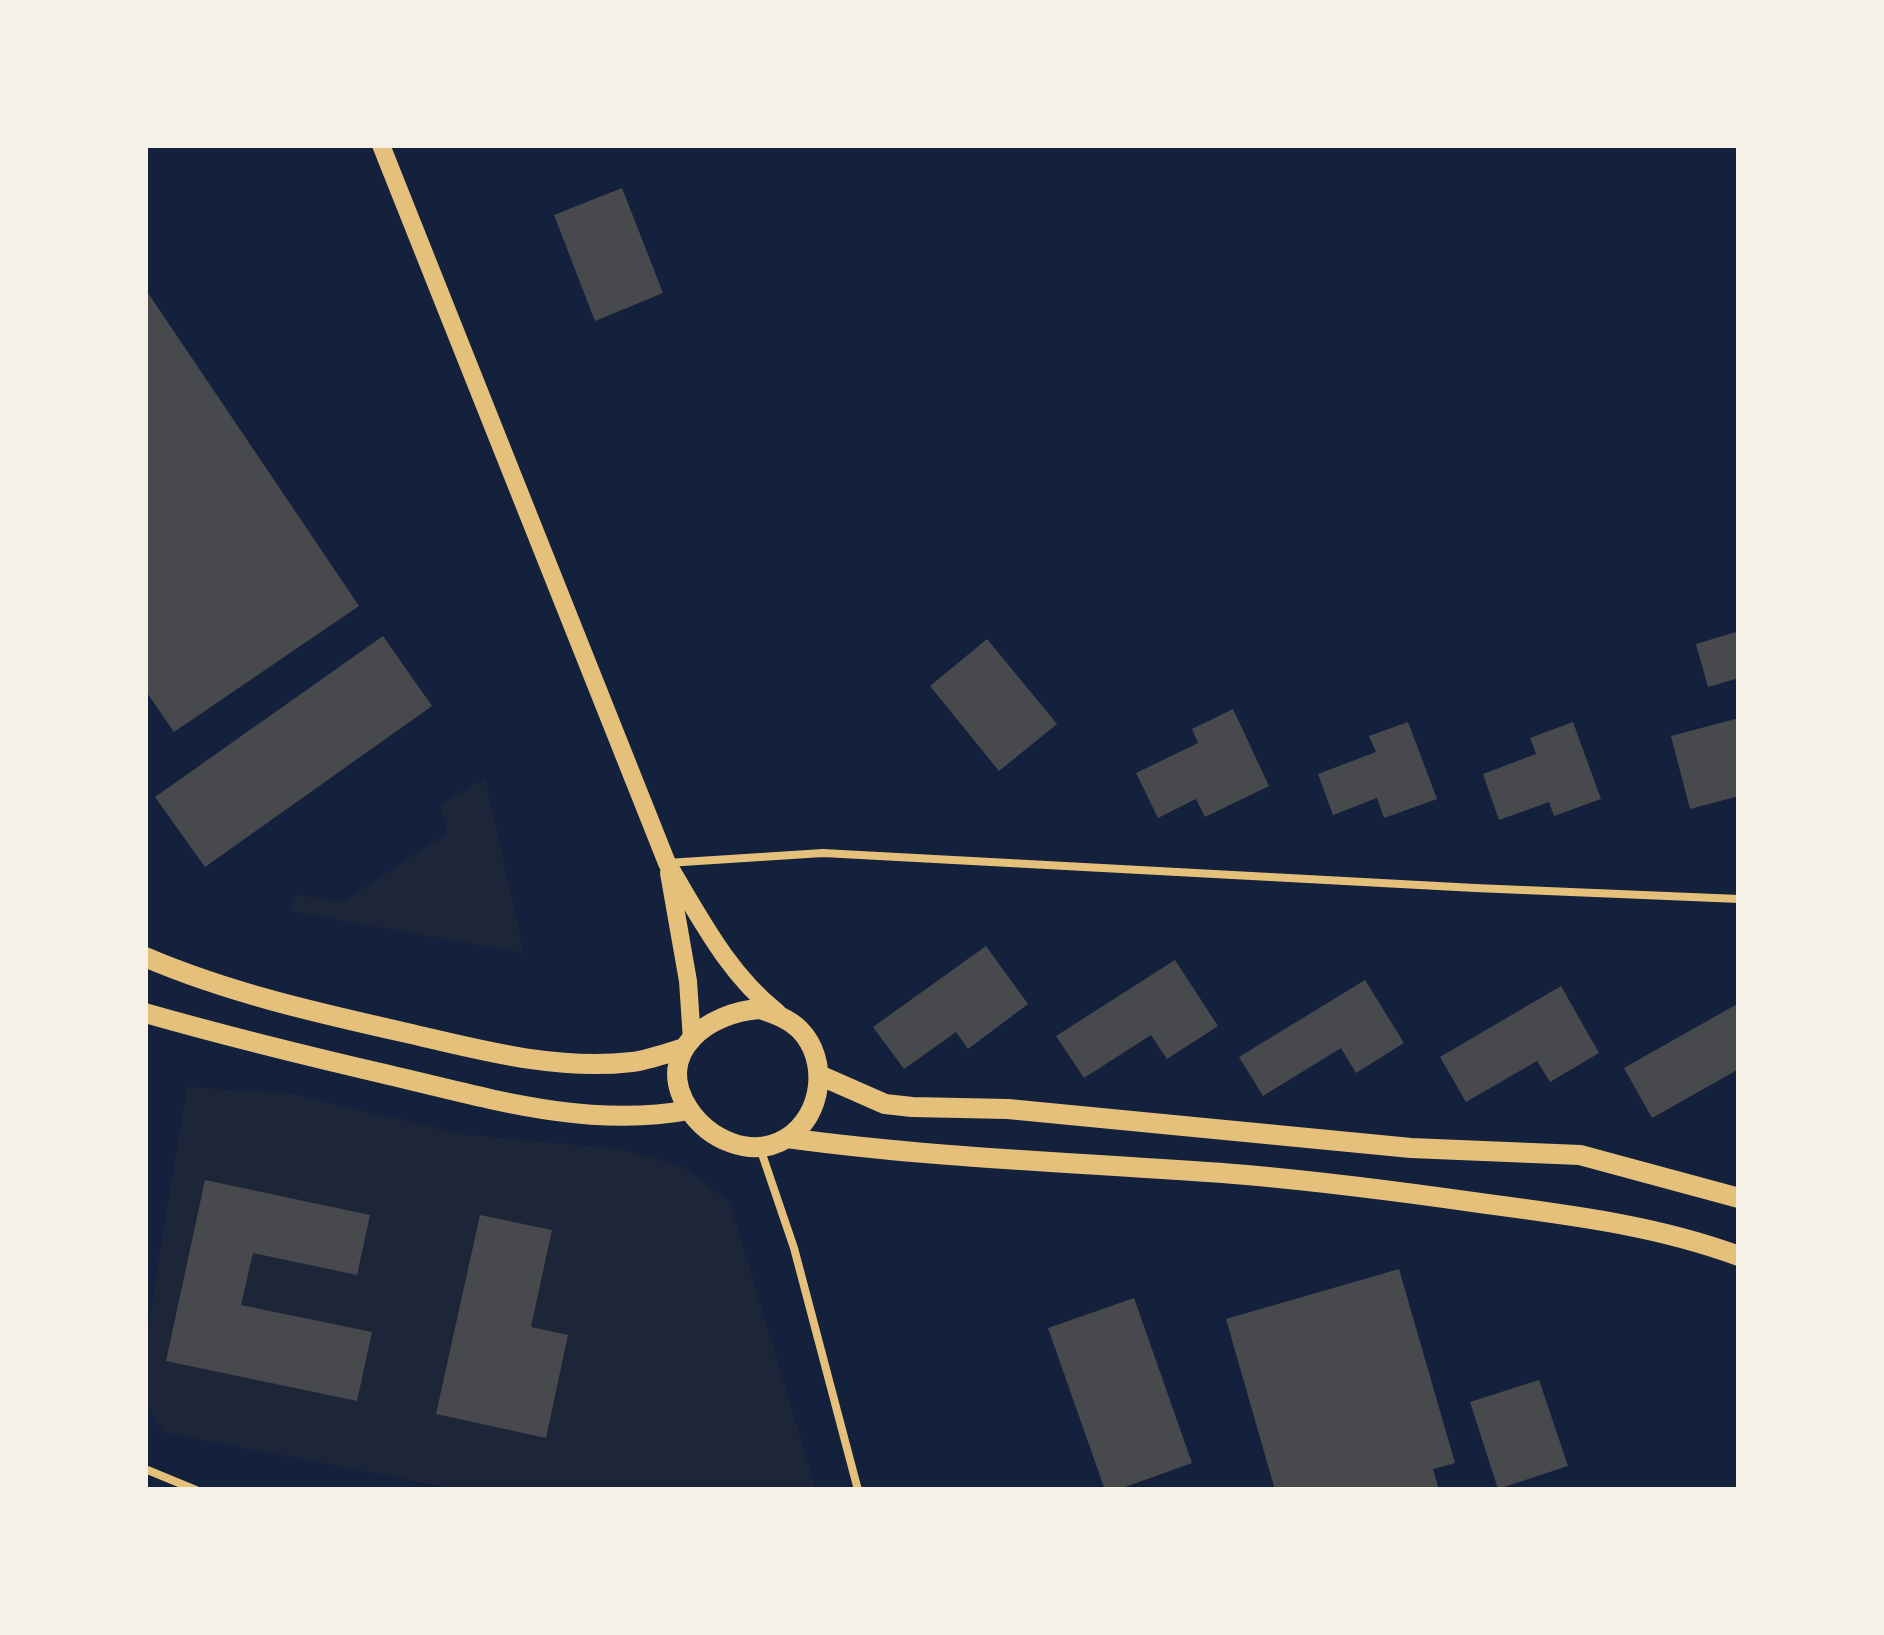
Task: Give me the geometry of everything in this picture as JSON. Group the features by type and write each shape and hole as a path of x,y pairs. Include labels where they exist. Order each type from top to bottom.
{"main road":[{"path":"145,957 197,980 248,994 506,1056 560,1062 635,1062 688,1044"},
{"path":"787,1138 812,1108 819,1074 809,1042 785,1018 760,1009 734,1011 710,1021 688,1044 678,1062 678,1090 707,1132 731,1144 759,1146 787,1138 860,1148 1250,1175 1630,1224 1739,1256"},
{"path":"145,1013 506,1103 590,1116 649,1118 689,1110"},
{"path":"819,1074 885,1104 1008,1109 1411,1148 1580,1156 1739,1198"}],"street":[{"path":"381,145 667,863 713,941 749,990 785,1018"},
{"path":"667,863 688,981 688,1044"}],"lane":[{"path":"667,863 824,853 1739,899"},
{"path":"759,1146 794,1248 858,1490"},
{"path":"145,1469 196,1490"}],"shaded area":[{"path":"485,778 524,953 289,911 297,895 343,902 448,833 440,805"},
{"path":"187,1087 293,1094 460,1134 618,1149 684,1167 730,1203 816,1490 460,1490 163,1432 145,1403 145,1345"}],"building":[{"path":"622,188 663,293 595,321 554,215"},
{"path":"148,293 359,606 174,732 145,690"},
{"path":"1739,631 1739,678 1708,687 1696,644"},
{"path":"383,636 432,706 205,867 155,797"},
{"path":"987,639 1057,724 999,771 930,686"},
{"path":"1233,709 1269,786 1205,817 1196,799 1158,818 1136,773 1198,743 1192,729"},
{"path":"1739,718 1739,796 1690,809 1671,736"},
{"path":"1408,722 1437,799 1384,818 1377,798 1333,815 1318,774 1376,752 1369,736"},
{"path":"1573,722 1601,799 1554,816 1549,802 1499,820 1483,774 1536,754 1530,738"},
{"path":"986,946 1028,1004 968,1049 956,1032 904,1069 873,1027"},
{"path":"1175,960 1218,1026 1167,1059 1151,1035 1084,1078 1056,1036"},
{"path":"1365,980 1404,1043 1356,1073 1341,1048 1263,1096 1239,1057"},
{"path":"1561,986 1599,1053 1550,1082 1537,1061 1466,1102 1440,1057"},
{"path":"1739,1003 1739,1069 1652,1118 1624,1068"},
{"path":"205,1180 370,1215 357,1275 253,1253 241,1305 372,1332 357,1401 166,1361"},
{"path":"480,1215 552,1230 531,1327 568,1335 546,1438 436,1414"},
{"path":"1399,1269 1455,1463 1433,1469 1439,1490 1275,1490 1226,1319"},
{"path":"1134,1298 1192,1463 1117,1490 1105,1490 1048,1328"},
{"path":"1539,1380 1568,1466 1498,1489 1470,1402"}]}
